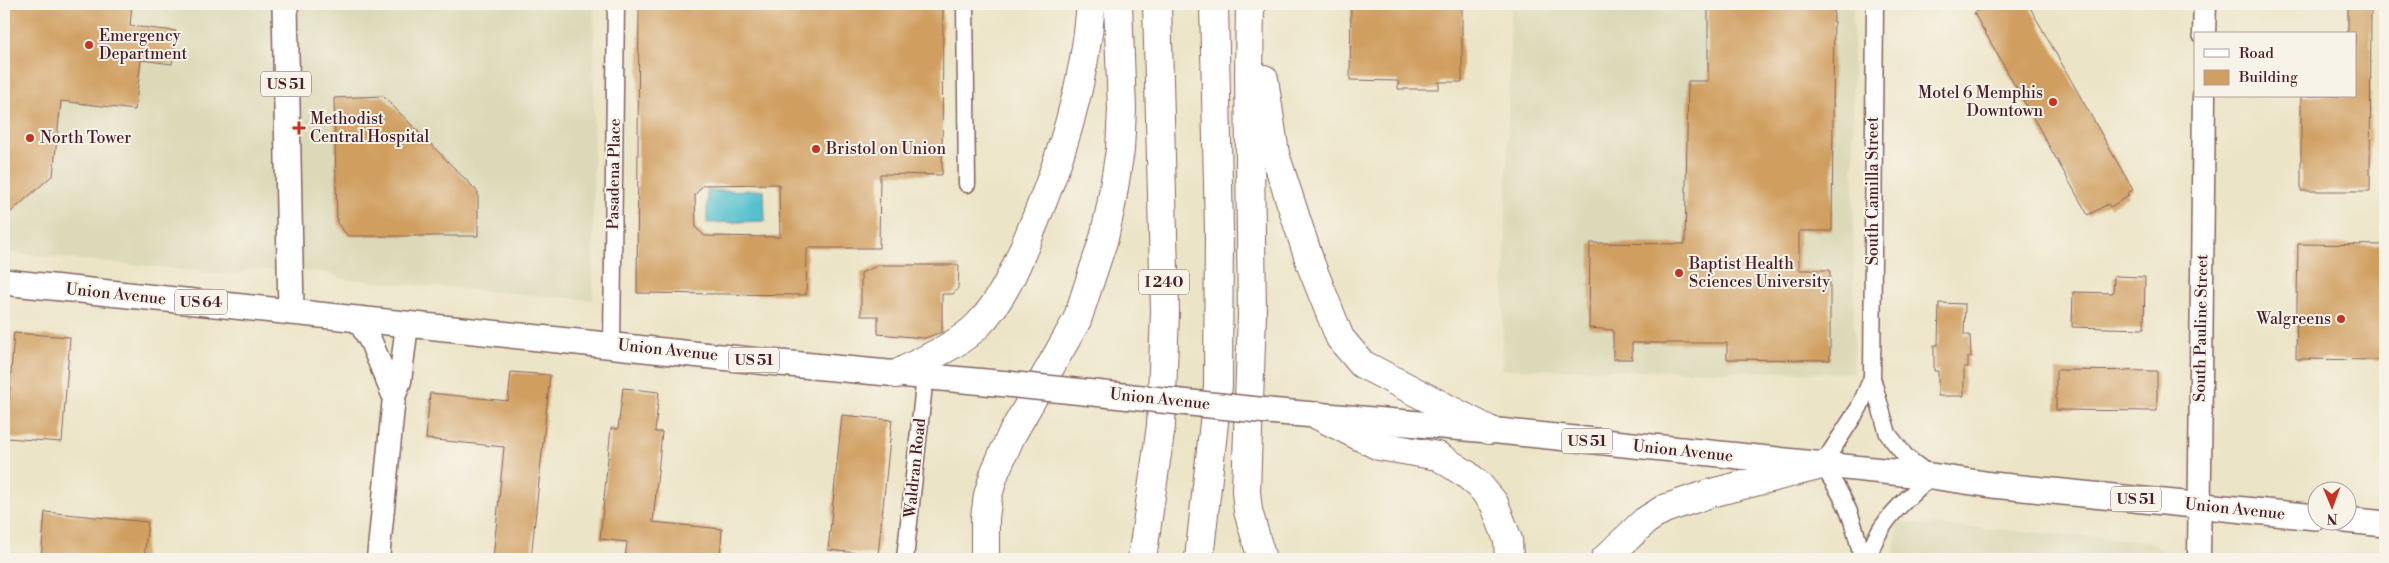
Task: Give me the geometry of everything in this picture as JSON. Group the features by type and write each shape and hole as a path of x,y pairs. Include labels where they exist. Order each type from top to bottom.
{"highway":[{"path":"898,374 965,336 979,324 1000,298 1014,270 1051,182 1074,113 1084,68 1091,4"},
{"path":"985,559 985,518 988,495 995,472 1016,428 1077,320 1104,238 1112,206 1120,150 1122,108 1118,4"},
{"name":"I 240","path":"1142,559 1159,445 1162,397 1164,311 1157,4"},
{"path":"1199,559 1218,386 1219,230 1214,4"},
{"path":"1250,4 1252,314 1246,491 1248,511 1262,559"},
{"path":"1254,4 1275,154 1311,265 1340,338 1362,364 1489,430"},
{"path":"1319,416 1380,446 1438,456 1466,474 1479,485 1494,503 1508,540 1509,559"},
{"path":"1605,559 1645,521 1664,509 1711,493 1822,465"}],"main road":[{"name":"US 51","path":"285,4 291,312"},
{"path":"2204,32 2205,4"},
{"name":"South Pauline Street","path":"2199,559 2204,98"},
{"name":"Union Avenue","path":"4,282 358,320 1268,411 1489,430 1931,476 1992,485 2306,516"},
{"path":"358,320 371,342 394,397"},
{"path":"378,559 394,397 400,380 407,325"},
{"path":"2356,521 2385,524"}],"street":[{"name":"Pasadena Place","path":"612,344 616,4"},
{"path":"965,4 967,184"},
{"name":"South Camilla Street","path":"1874,4 1872,378 1888,434 1906,457 1931,476"},
{"name":"Waldran Road","path":"905,559 925,376"},
{"name":"South Camilla Street","path":"1822,465 1859,408 1872,378"},
{"path":"1822,465 1840,490 1853,519 1862,559"},
{"path":"1868,559 1873,539 1892,512 1931,476"}],"shaded area":[{"name":"Methodist Central Hospital","path":"4,4 594,4 593,300 343,279 325,272 251,269 237,275 11,253 4,329"},
{"name":"Baptist Health Sciences University","path":"1511,4 1853,4 1854,373 1502,369"},
{"path":"1897,522 2150,541 2172,559 1894,559"}],"water":[{"path":"764,190 765,221 707,223 707,191"}],"building":[{"name":"Emergency Department","path":"4,4 132,4 130,26 176,31 172,64 141,60 135,110 61,101 53,175 4,218"},
{"path":"639,4 943,4 942,175 880,174 879,248 807,248 806,295 637,293","holes":["779,184 780,237 705,236 696,228 695,195 703,185"]},
{"path":"1351,4 1462,4 1462,82 1439,82 1439,89 1398,89 1398,81 1350,80"},
{"path":"1708,4 1834,4 1832,231 1799,231 1799,270 1830,270 1830,360 1727,359 1727,343 1632,343 1632,359 1613,359 1613,330 1589,328 1590,243 1685,244 1688,81 1708,81"},
{"name":"Motel 6 Memphis Downtown","path":"1991,4 2028,4 2133,190 2127,193 2129,196 2110,207 2108,204 2088,215 1974,13"},
{"path":"2348,4 2371,4 2370,191 2301,191 2301,98 2356,98 2356,32 2348,32"},
{"path":"383,96 478,192 478,236 348,236 337,223 334,98"},
{"name":"Walgreens","path":"2298,244 2385,245 2384,360 2296,359"},
{"path":"879,265 959,265 958,288 953,294 942,294 942,332 925,338 878,334 878,316 861,316 861,273"},
{"path":"2114,276 2145,277 2144,329 2072,327 2073,292 2113,293"},
{"path":"1939,303 1965,304 1964,335 1970,335 1971,357 1968,357 1968,367 1964,367 1964,396 1938,396 1938,371 1934,371 1934,345 1938,345"},
{"path":"14,333 70,337 62,442 6,438"},
{"path":"2056,370 2157,371 2157,411 2056,410"},
{"path":"511,372 550,375 531,559 493,559 504,447 426,439 430,393 508,401"},
{"path":"623,388 659,392 655,432 662,432 653,522 722,529 720,559 625,559 627,542 600,539 611,428 618,429"},
{"path":"842,415 892,420 878,555 828,550"},
{"path":"45,512 148,522 144,559 41,559"}],"place":[{"name":"Emergency Department","path":"89,45"},
{"name":"Motel 6 Memphis Downtown","path":"2053,102"},
{"name":"Methodist Central Hospital","path":"299,128"},
{"name":"North Tower","path":"30,138"},
{"name":"Bristol on Union","path":"816,149"},
{"name":"Baptist Health Sciences University","path":"1679,273"},
{"name":"Walgreens","path":"2341,319"}]}
